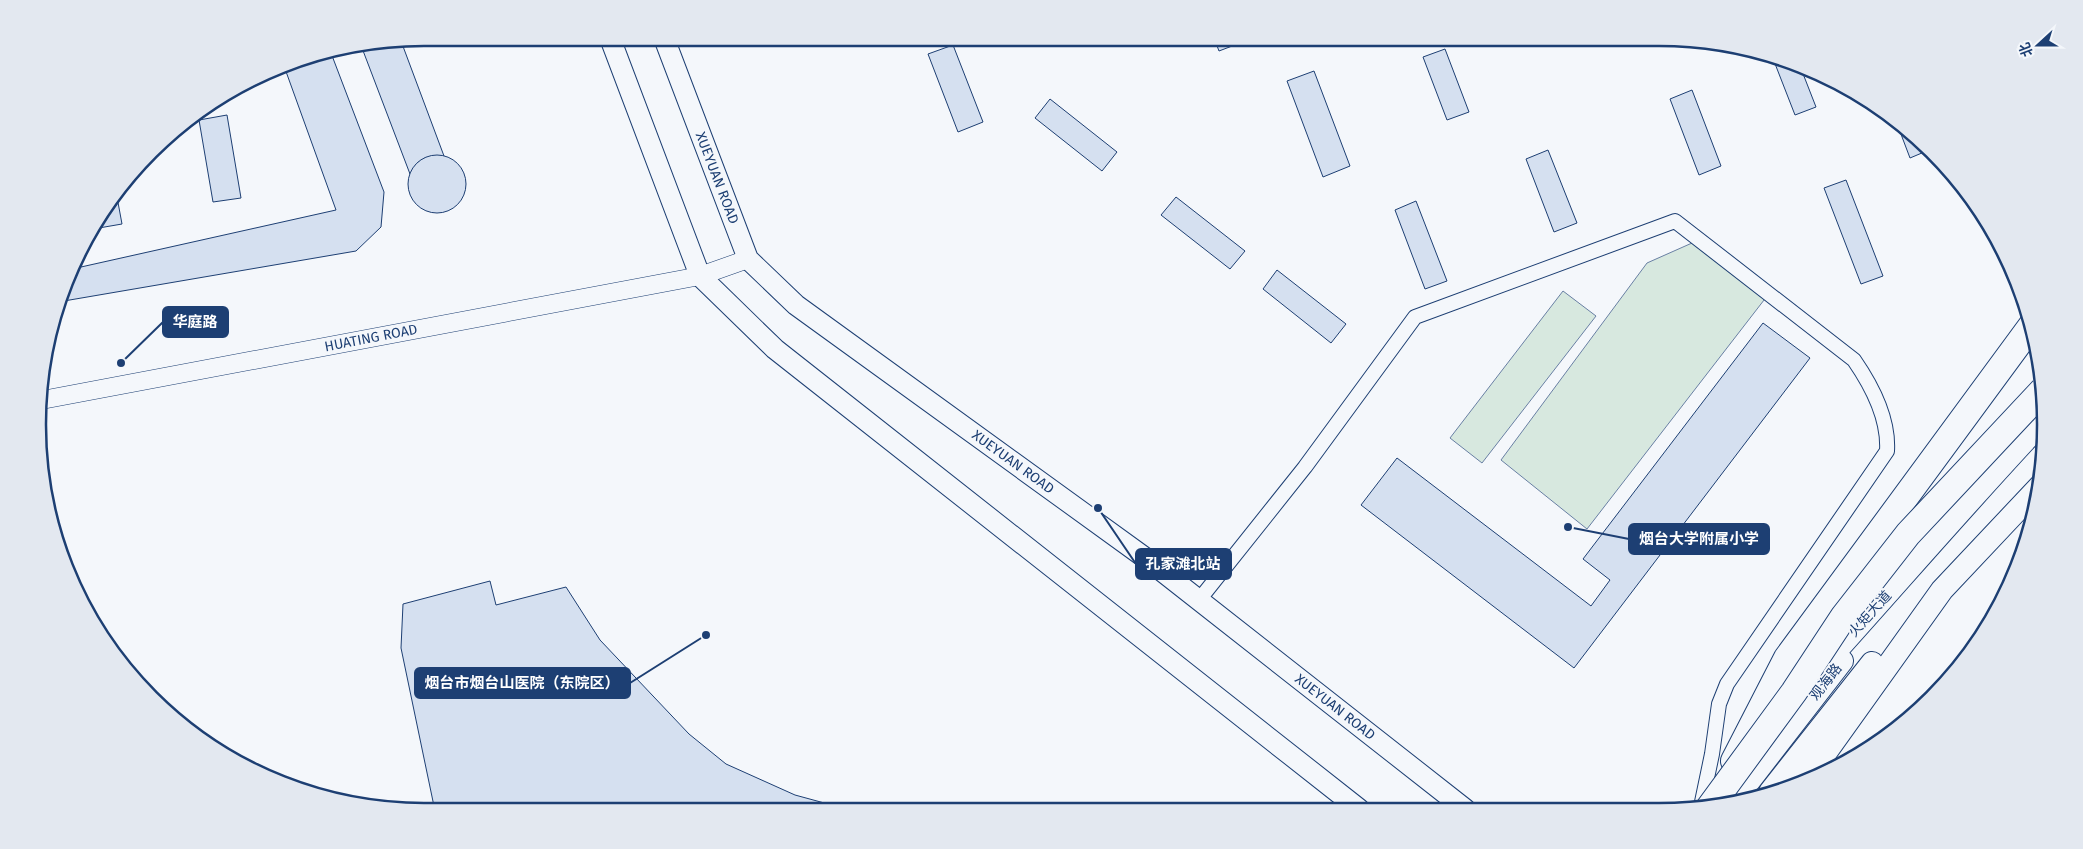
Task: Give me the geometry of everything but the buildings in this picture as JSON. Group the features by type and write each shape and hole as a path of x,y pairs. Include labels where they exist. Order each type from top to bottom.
{"highway":[{"path":"1732,765 1787,658 2026,334"},
{"path":"1707,800 1794,692 1844,616 1908,534 2036,398"}],"main road":[{"path":"613,46 700,276 775,349 1351,803"},
{"name":"XUEYUAN ROAD","path":"667,46 748,258 796,305 1144,557 1457,803"},
{"path":"2006,363 2028,346"},
{"name":"火矩大道","path":"1706,800 1732,765 1918,561 1981,487 2037,428"},
{"path":"1814,769 1942,590 2029,498"},
{"name":"观海路","path":"1740,793 1918,561"},
{"name":"观海路","path":"1776,784 1881,651 1942,590"}],"street":[{"path":"1199,600 1305,467 1415,317 1675,221 1854,360 1870,382 1888,434 1887,452 1726,684 1719,704 1703,800"},
{"name":"HUATING ROAD","path":"47,399 700,276 748,258"}],"shaded area":[{"path":"1692,243 1771,291 1587,529 1501,460 1647,263"},
{"path":"1563,291 1596,316 1482,463 1450,438"}],"place":[{"name":"华庭路","path":"121,363"},
{"name":"孔家滩北站","path":"1098,508"},
{"name":"烟台大学附属小学","path":"1568,527"},
{"name":"烟台市烟台山医院（东院区）","path":"706,635"}]}
